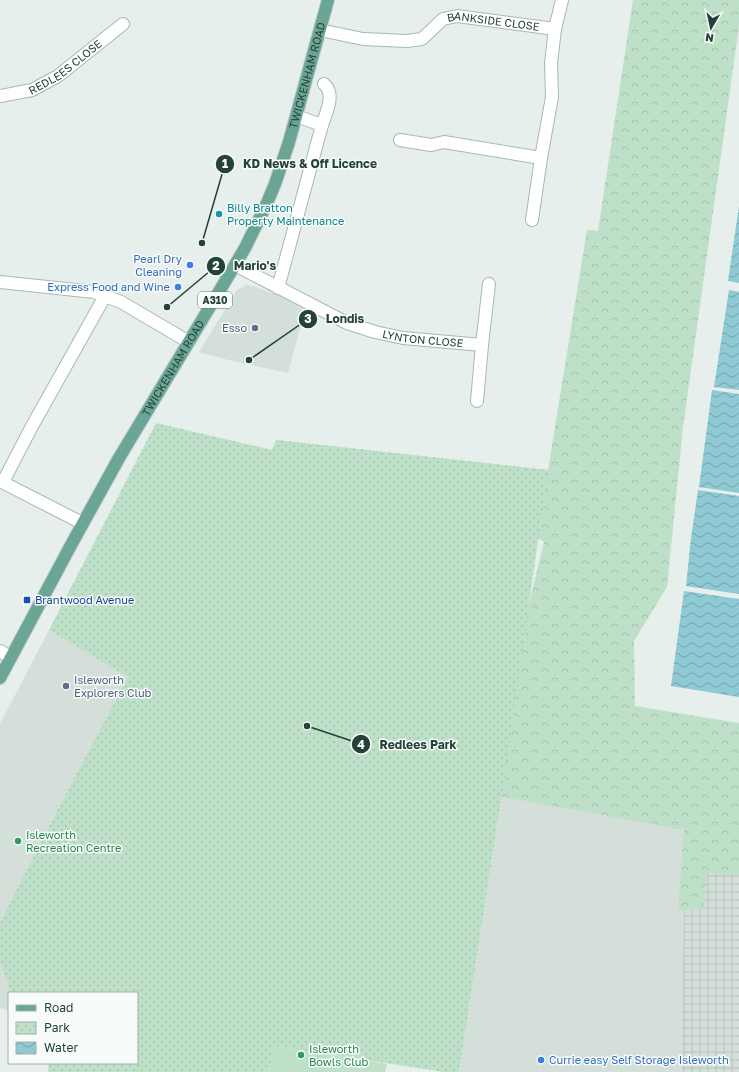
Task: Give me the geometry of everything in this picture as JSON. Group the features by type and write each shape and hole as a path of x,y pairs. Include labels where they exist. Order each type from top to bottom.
{"main road":[{"name":"TWICKENHAM ROAD","path":"0,678 5,654 119,458 235,266 267,203 275,184 296,116 328,0"}],"street":[{"name":"BANKSIDE CLOSE","path":"532,220 552,97 551,63 555,29 562,0"},
{"name":"BANKSIDE CLOSE","path":"320,30 363,39 407,41 422,39 443,19 458,16 555,29"},
{"name":"REDLEES CLOSE","path":"0,96 32,90 58,76 123,24"},
{"path":"278,288 330,99 329,91 324,84"},
{"path":"296,116 322,125"},
{"path":"400,140 431,145 444,142 541,158"},
{"name":"LYNTON CLOSE","path":"235,266 346,323 375,332 403,338 482,345"},
{"path":"0,282 94,292 122,302 189,342"},
{"path":"477,401 482,345 490,284"},
{"path":"82,523 2,481 105,296"}],"shaded area":[{"path":"246,285 256,287 282,297 305,310 288,373 199,352 237,290"},
{"path":"49,630 129,677 58,809 0,922 0,724"},
{"path":"502,794 684,824 682,1072 459,1072"},
{"path":"684,863 739,866 739,1072 682,1072"},
{"path":"0,963 11,992 8,992 8,1010 0,1008"}],"green space":[{"path":"633,0 739,0 739,26 683,427 667,587 634,641 635,706 739,723 739,875 707,873 703,909 678,910 684,830 498,796 498,731 544,542 512,522 235,442 272,450 276,440 548,470 587,230 598,231"},
{"path":"156,423 272,450 276,440 548,470 502,794 459,1072 444,1072 274,1046 269,1072 48,1072 49,1064 138,1064 138,992 11,992 0,963 0,922 128,677 49,630"},
{"name":"Isleworth Bowls Club","path":"274,1046 387,1064 385,1072 269,1072"}],"water":[{"path":"739,206 739,283 728,281"},
{"path":"729,290 739,292 739,390 714,387"},
{"path":"712,390 739,394 739,493 699,487"},
{"path":"698,490 739,496 739,594 686,586"},
{"path":"684,591 739,599 739,697 671,686"}],"place":[{"name":"Billy Bratton Property Maintenance","path":"219,214"},
{"name":"KD News & Off Licence","path":"202,243"},
{"name":"Pearl Dry Cleaning","path":"190,265"},
{"name":"Express Food and Wine","path":"178,287"},
{"name":"Mario's","path":"167,307"},
{"name":"Esso","path":"255,328"},
{"name":"Londis","path":"249,360"},
{"name":"Brantwood Avenue","path":"27,600"},
{"name":"Isleworth Explorers Club","path":"66,686"},
{"name":"Redlees Park","path":"307,726"},
{"name":"Isleworth Recreation Centre","path":"18,841"},
{"name":"Isleworth Bowls Club","path":"301,1055"},
{"name":"Currie easy Self Storage Isleworth","path":"541,1060"}]}
